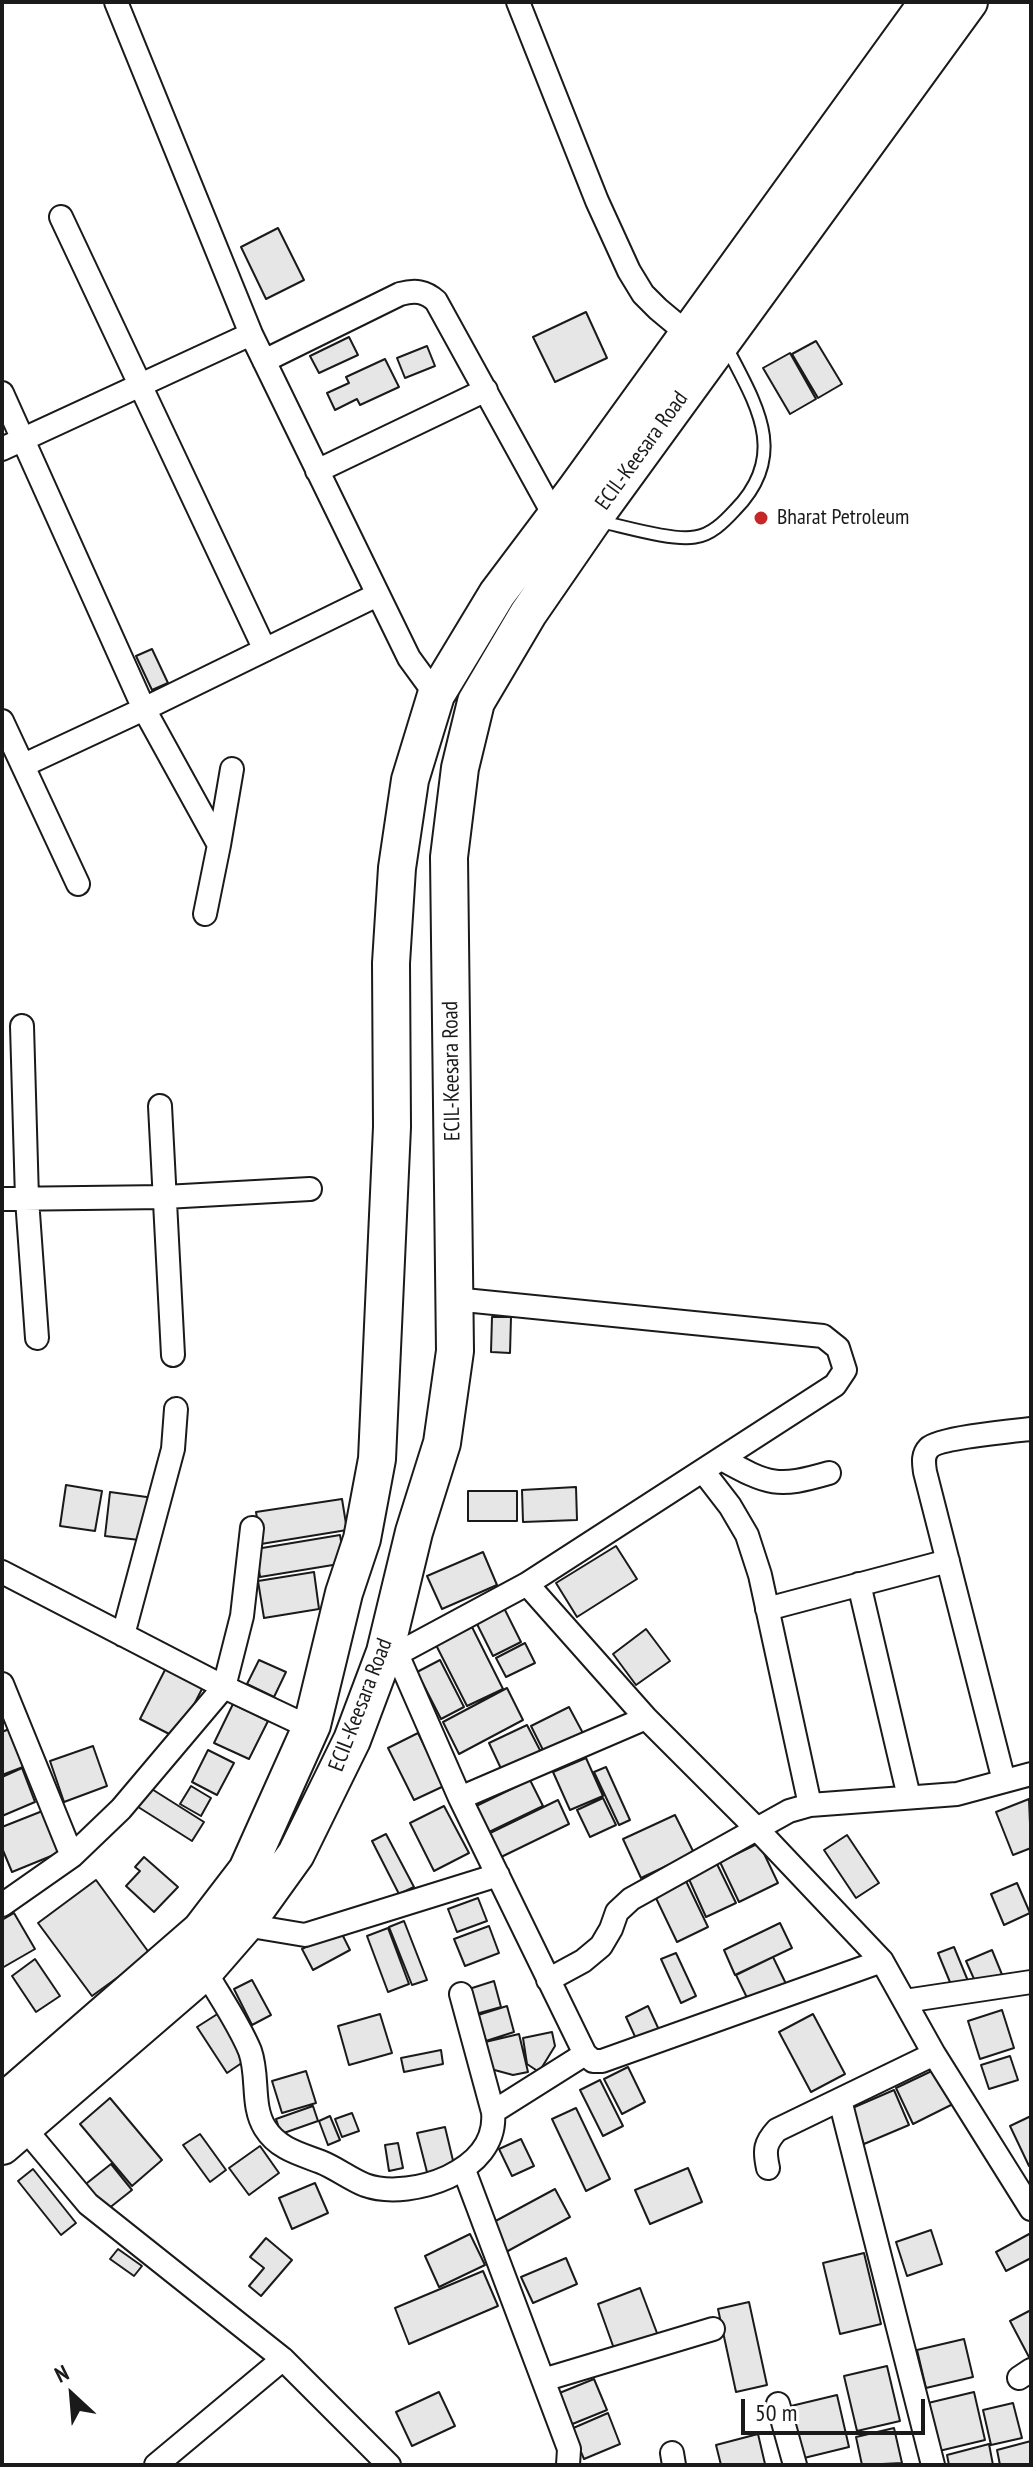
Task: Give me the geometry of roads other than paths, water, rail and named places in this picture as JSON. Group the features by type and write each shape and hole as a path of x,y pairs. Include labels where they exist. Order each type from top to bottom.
{"main road":[{"name":"ECIL-Keesara Road","path":"8,2120 201,1930 247,1870 311,1728 344,1593 362,1539 377,1459 392,1127 391,963 397,868 410,780 436,695 497,594 928,2"},
{"name":"ECIL-Keesara Road","path":"8,2120 205,1971 245,1925 296,1854 391,1653 414,1532 442,1443 455,1351 449,857 460,768 476,702 528,614 593,520 969,2"},
{"path":"555,517 593,520"}],"street":[{"path":"116,2 251,334 409,658 436,695"},
{"path":"518,2 597,201 629,271 650,301 688,334"},
{"path":"61,217 265,650"},
{"path":"264,361 400,294 416,291 431,296 555,517"},
{"path":"2,449 251,334"},
{"path":"317,471 486,390"},
{"path":"2,393 144,709 219,845"},
{"path":"24,765 377,595"},
{"path":"2,721 78,884"},
{"path":"205,914 232,769"},
{"path":"22,1026 27,1199 37,1338"},
{"path":"160,1106 173,1355"},
{"path":"2,1199 165,1197 310,1189"},
{"path":"454,1299 823,1336 838,1348 845,1370 835,1385 527,1584 391,1653 585,2054 593,2061 602,2061 882,1961"},
{"path":"123,1635 173,1449 176,1409"},
{"path":"1004,1781 925,1472 924,1456 931,1446 946,1442 1031,1429"},
{"path":"713,1465 772,1482 796,1482 829,1473"},
{"path":"713,1465 730,1506 747,1535 760,1575 810,1805"},
{"path":"2,1905 72,1856 121,1809 224,1687 242,1616 252,1528"},
{"path":"767,1609 948,1561"},
{"path":"2,1572 224,1687 311,1728"},
{"path":"527,1584 646,1718 882,1961 934,2054 1031,2209"},
{"path":"859,1584 909,1797"},
{"path":"2,1684 7,1712 72,1856"},
{"path":"460,1798 646,1718"},
{"path":"548,1980 583,1961 601,1946 617,1912 631,1899 789,1811 810,1805 957,1794 1031,1774"},
{"path":"245,1925 305,1935 498,1875"},
{"path":"205,1971 249,2050 255,2071 256,2101 264,2128 285,2148 326,2164 366,2185 377,2187 400,2189 436,2183 464,2170 490,2141 494,2128 493,2112 461,1994"},
{"path":"905,2001 1031,1982"},
{"path":"493,2112 585,2054"},
{"path":"768,2168 764,2150 777,2130 934,2054"},
{"path":"840,2100 933,2465"},
{"path":"8,2120 88,2204 283,2359 389,2465"},
{"path":"464,2170 569,2449 568,2465"},
{"path":"543,2380 713,2329"},
{"path":"156,2465 283,2359"},
{"path":"778,2404 795,2465"}],"lane":[{"path":"593,520 678,537 698,537 720,526 750,494 762,470 764,440 758,414 723,341"}],"place":[{"name":"Bharat Petroleum","path":"761,518"}]}
